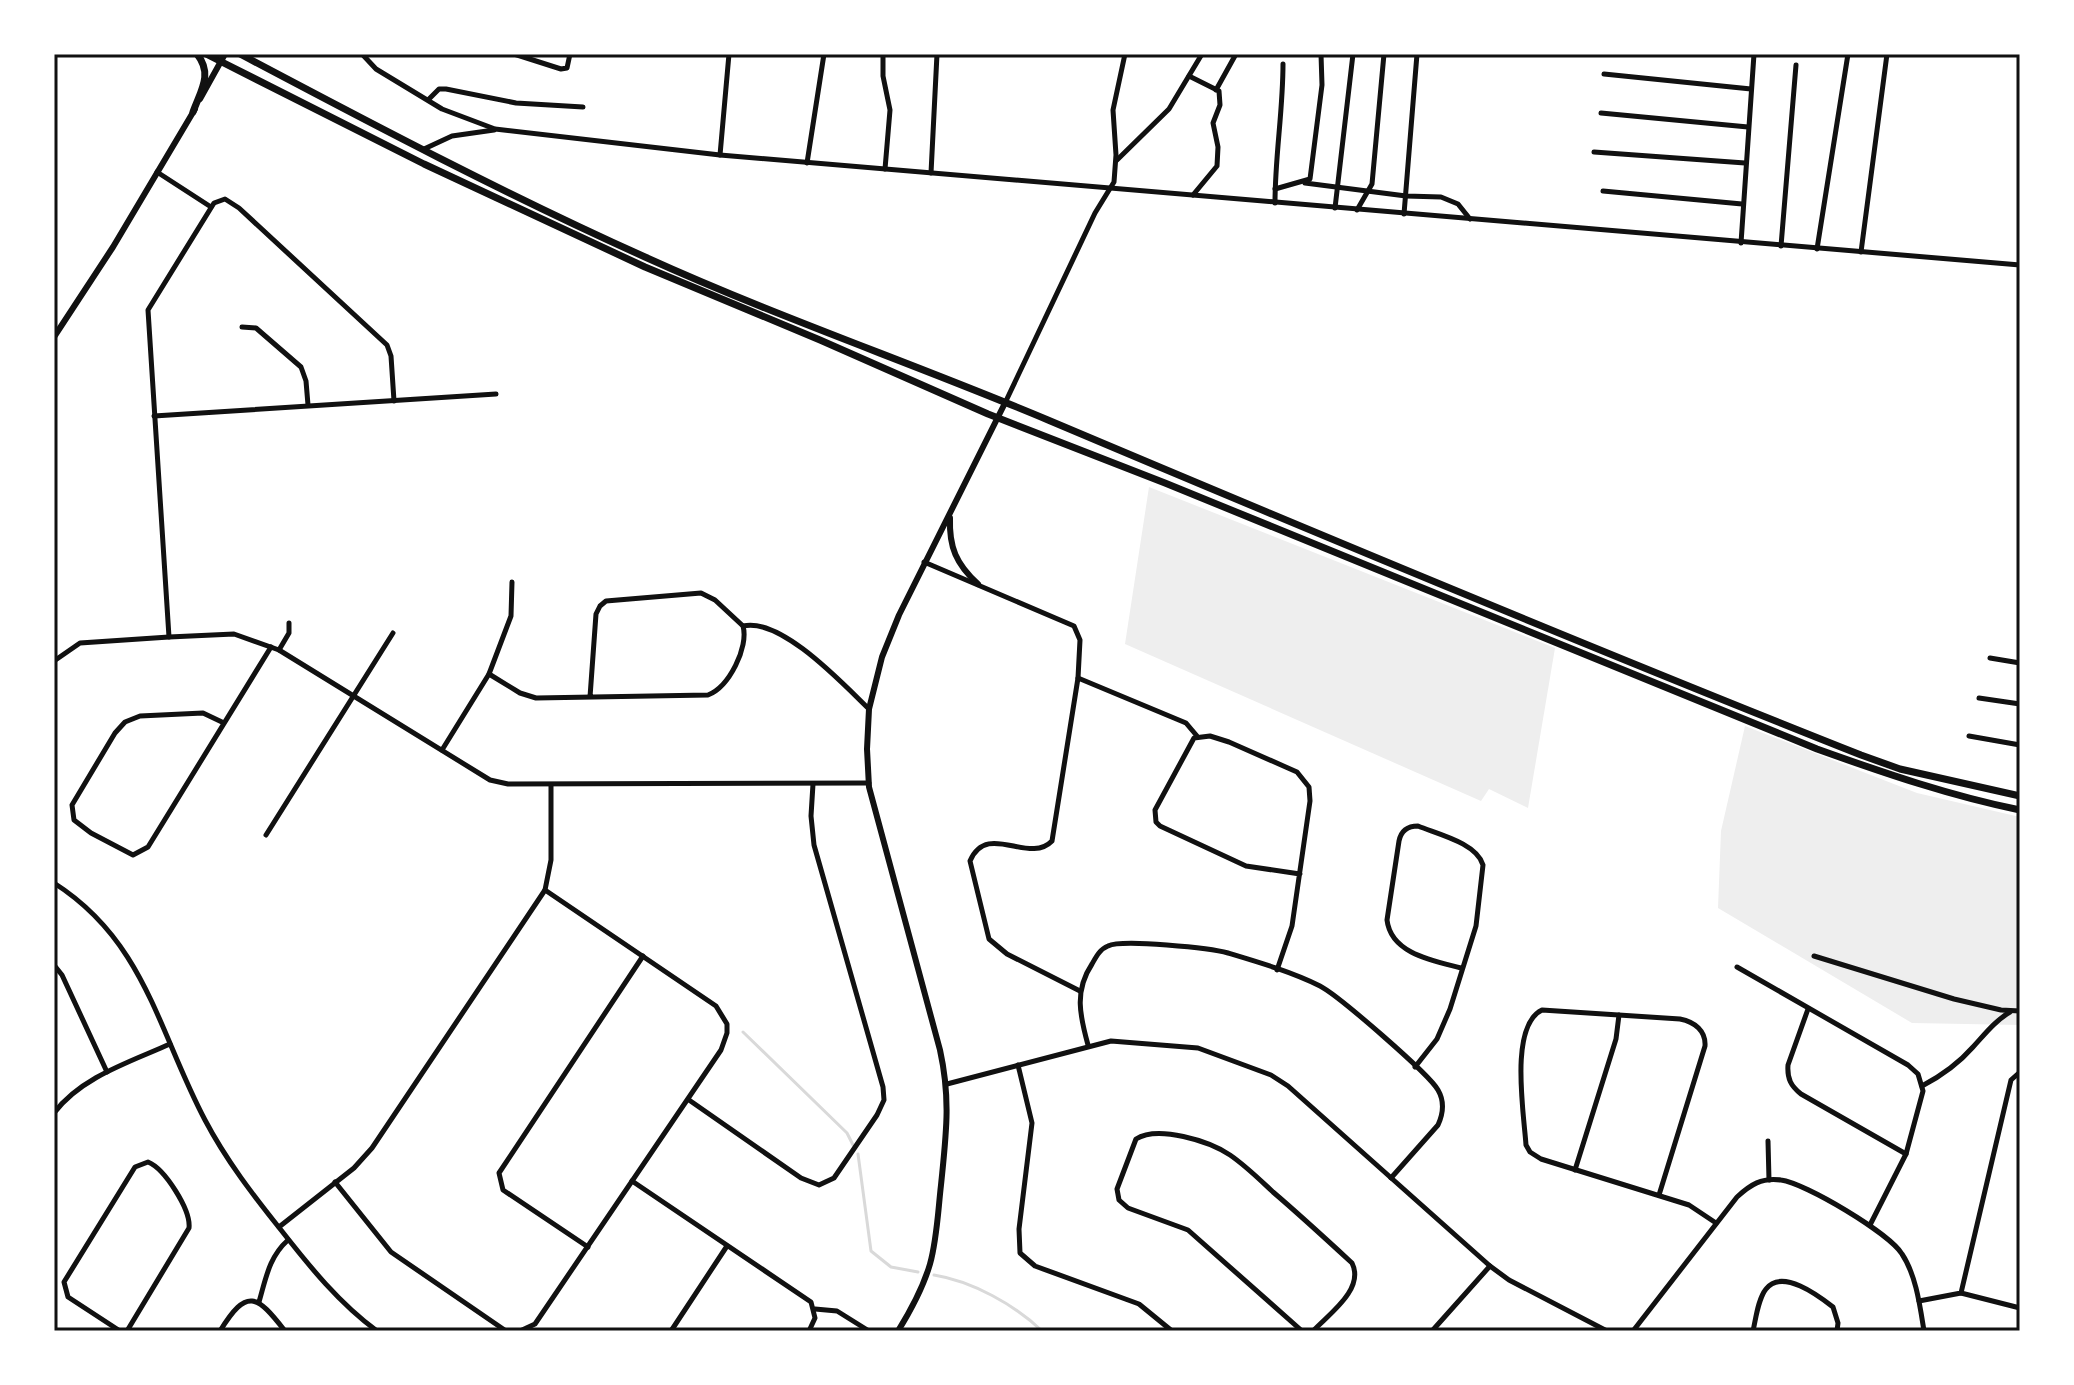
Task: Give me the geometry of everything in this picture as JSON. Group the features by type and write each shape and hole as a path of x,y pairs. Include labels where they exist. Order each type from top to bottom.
{"main road":[{"path":"193,112 207,76 203,61 197,54"},
{"path":"206,54 223,58 548,223 998,418 1817,749 1888,775 2020,810"},
{"path":"240,54 482,182 648,259 825,333 1005,403 1254,508 1861,755 1900,769 2020,796"}],"street":[{"path":"362,54 376,69 442,109 495,129 807,163 2020,265"},
{"path":"514,54 561,69 567,68 570,54"},
{"path":"535,62 537,54"},
{"path":"720,155 729,54"},
{"path":"807,163 824,54"},
{"path":"883,54 882,68 890,110 885,169"},
{"path":"931,173 937,54"},
{"path":"900,1331 922,1286 935,1238 946,1134 947,1084 881,840 869,783 869,709 882,657 924,562 998,418 1095,213 1111,190 1116,161 1113,110 1125,54"},
{"path":"1116,161 1169,109 1202,54"},
{"path":"1216,90 1236,54"},
{"path":"1305,183 1312,172 1322,85 1321,54"},
{"path":"1335,208 1353,54"},
{"path":"1357,210 1372,184 1384,54"},
{"path":"1404,214 1417,54"},
{"path":"1741,243 1754,54"},
{"path":"1817,249 1848,54"},
{"path":"1861,252 1887,54"},
{"path":"54,337 113,247 223,58"},
{"path":"1275,203 1283,64"},
{"path":"1781,246 1796,65"},
{"path":"1604,74 1751,89"},
{"path":"1189,76 1221,94 1213,118 1218,147 1217,166 1193,195"},
{"path":"429,99 439,89 446,89 516,103 583,107"},
{"path":"1601,113 1748,127"},
{"path":"422,150 452,136 495,129"},
{"path":"1594,152 1745,163"},
{"path":"156,172 211,207"},
{"path":"1275,189 1291,183 1305,183 1426,196 1458,204 1471,220"},
{"path":"1603,191 1742,204"},
{"path":"169,637 148,310 211,207 220,199 230,201 387,345 391,356 394,401"},
{"path":"242,327 256,328 301,367 308,405"},
{"path":"154,416 496,394"},
{"path":"950,514 951,549 961,567 978,584"},
{"path":"924,562 1074,626 1080,640 1078,678 1052,841 1048,846 1037,849 992,843 973,853 970,861 989,939 1007,954 1080,991"},
{"path":"442,750 489,674 511,616 512,582"},
{"path":"489,674 520,693 536,698 698,696 715,692 723,685 745,641 743,626 715,600 701,593 606,601 596,614 590,697"},
{"path":"279,650 289,633 289,623"},
{"path":"743,626 756,623 779,631 869,709"},
{"path":"266,835 393,633"},
{"path":"54,661 80,643 234,634 279,650 490,780 508,784 869,783"},
{"path":"224,723 203,713 140,716 125,722 115,733 72,805 74,820 126,853 140,854 148,847 271,647"},
{"path":"1990,658 2020,663"},
{"path":"1078,678 1186,723 1197,736 1229,742 1297,772 1307,781 1310,793 1292,926 1277,970"},
{"path":"1979,698 2020,704"},
{"path":"1197,736 1163,793 1155,810 1156,822 1246,866 1300,874"},
{"path":"1969,736 2020,745"},
{"path":"689,1100 801,1178 819,1185 834,1178 882,1106 883,1087 814,845 811,816 813,784"},
{"path":"279,1227 354,1168 372,1148 545,890 551,860 551,786"},
{"path":"1415,1067 1442,1031 1476,926 1482,860 1468,848 1418,826 1410,827 1402,833 1399,841 1387,920 1390,932 1412,953 1461,968"},
{"path":"54,883 94,913 117,939 145,988 204,1118 248,1189 326,1286 377,1331"},
{"path":"520,1331 535,1324 689,1100 721,1050 727,1033 727,1024 716,1006 545,890"},
{"path":"1088,1045 1079,1008 1080,991 1099,952 1117,943 1222,951 1332,993 1438,1089 1443,1106 1438,1125 1391,1178"},
{"path":"588,1247 503,1190 499,1173 643,956"},
{"path":"1814,956 1925,991 2011,1012 2020,1011"},
{"path":"54,965 62,975 107,1072"},
{"path":"1737,967 1908,1065 1918,1074 1922,1086 1906,1154 1870,1225"},
{"path":"1808,1009 1788,1065 1791,1085 1801,1094 1906,1154"},
{"path":"1659,1195 1705,1046 1705,1037 1698,1027 1687,1020 1542,1010 1531,1018 1522,1050 1526,1145 1536,1157 1689,1205 1716,1223"},
{"path":"1922,1086 1971,1050 1998,1019 2011,1012"},
{"path":"1575,1170 1616,1039 1619,1015"},
{"path":"947,1084 1111,1041 1198,1048 1271,1075 1314,1108 1490,1266 1509,1280 1607,1331"},
{"path":"54,1113 76,1090 107,1072 170,1044"},
{"path":"1018,1065 1032,1123 1018,1237 1020,1253 1035,1266 1139,1304 1172,1331"},
{"path":"1961,1293 2011,1080 2020,1072"},
{"path":"1302,1331 1188,1230 1128,1208 1119,1200 1117,1189 1136,1139 1152,1132 1170,1134 1194,1139 1225,1152 1251,1170 1352,1263 1357,1278 1352,1289 1313,1331"},
{"path":"1768,1141 1769,1180"},
{"path":"120,1331 68,1297 64,1282 135,1167 148,1162 158,1167 188,1212 190,1223 181,1244 127,1331"},
{"path":"1633,1331 1750,1184 1769,1180 1784,1180 1793,1184 1870,1225 1896,1245 1904,1257 1919,1301 1924,1331"},
{"path":"632,1181 806,1298 815,1309 809,1331"},
{"path":"335,1182 391,1252 506,1331"},
{"path":"259,1302 270,1262 288,1239"},
{"path":"671,1331 727,1246"},
{"path":"1432,1331 1490,1266"},
{"path":"1753,1331 1764,1292 1773,1283 1782,1281 1791,1282 1833,1307 1837,1331"},
{"path":"1919,1301 1961,1293 2020,1308"},
{"path":"220,1331 237,1307 250,1301 259,1302 267,1308 285,1331"},
{"path":"815,1309 837,1311 869,1331"}],"shaded area":[{"path":"1149,487 1555,648 1528,808 1489,789 1481,801 1125,644"},
{"path":"1745,726 1917,793 2020,817 2020,1025 1912,1023 1718,908 1721,831"}],"waterway":[{"path":"743,1032 847,1133 853,1145"},
{"path":"858,1154 871,1251 891,1267 918,1272"},
{"path":"934,1275 992,1296 1042,1331"}]}
